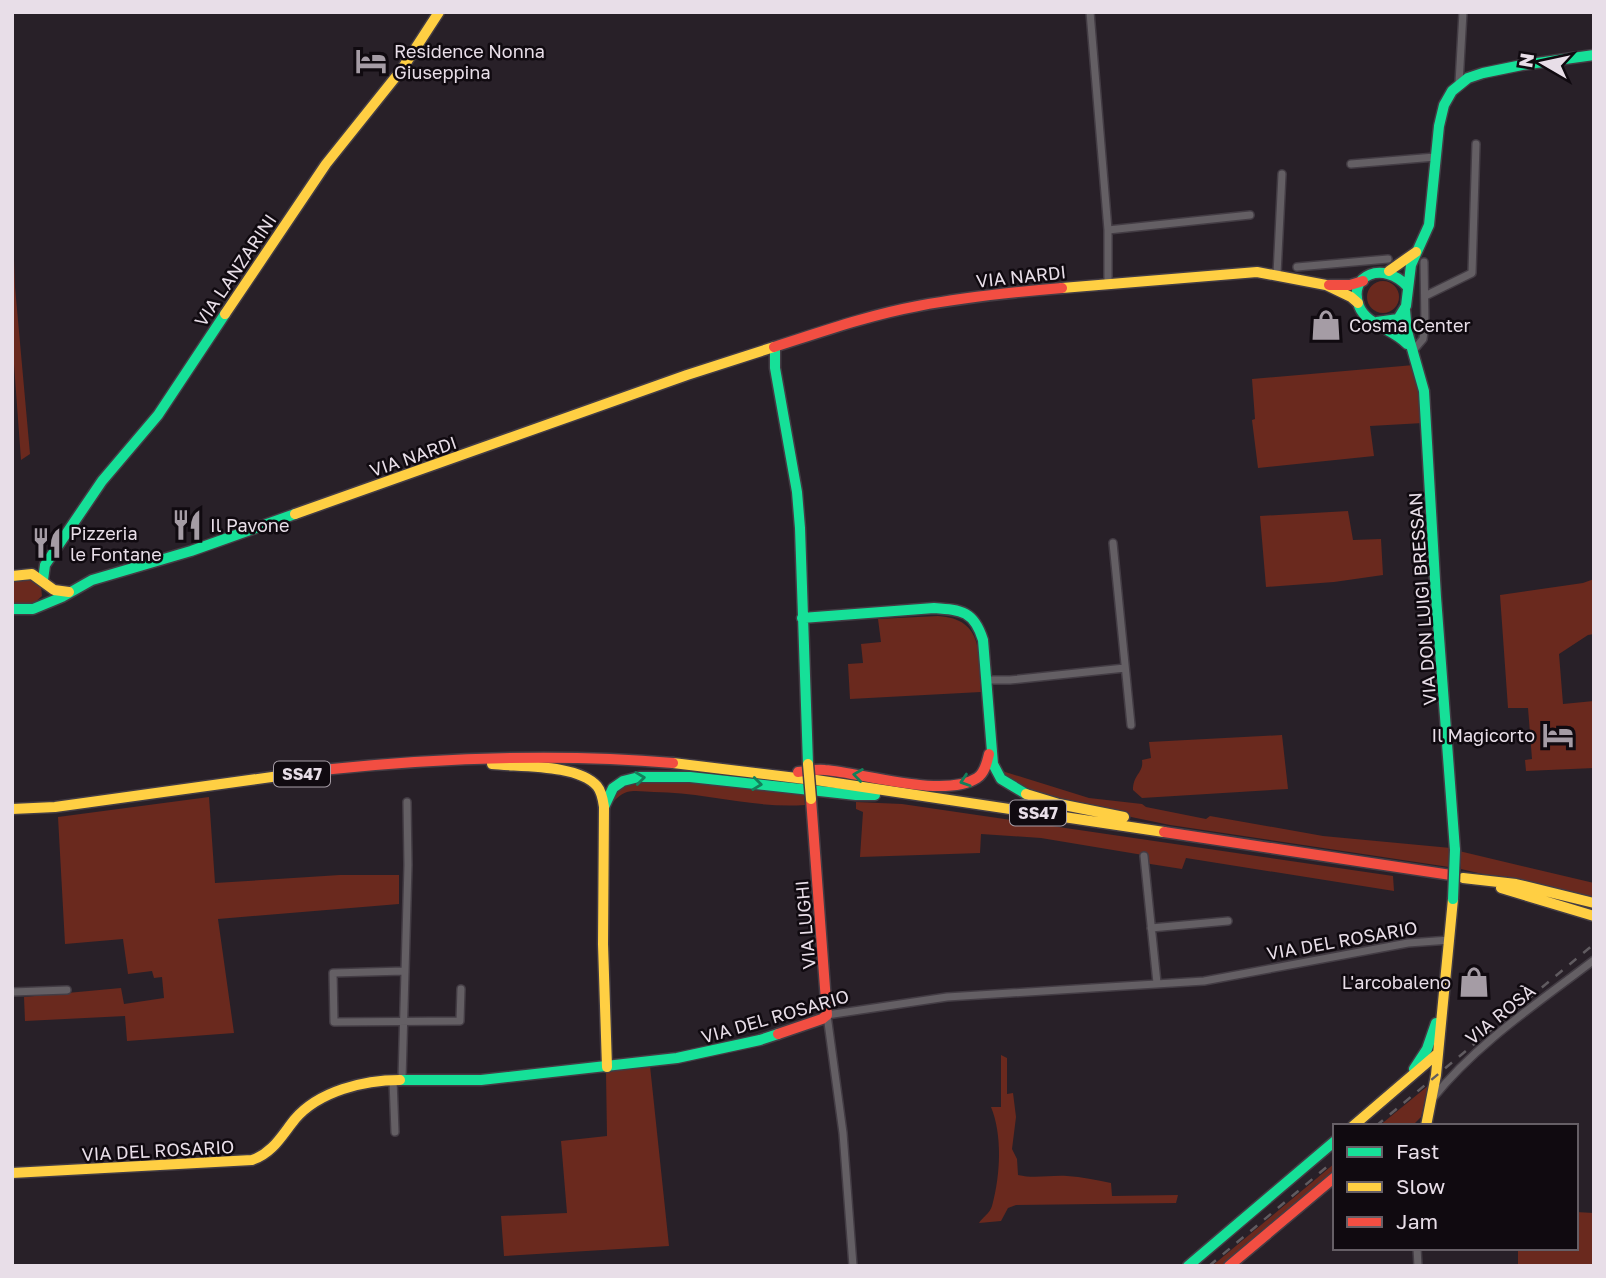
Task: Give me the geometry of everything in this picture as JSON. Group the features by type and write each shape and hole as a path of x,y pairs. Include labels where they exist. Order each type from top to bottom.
{"main road":[{"name":"VIA LANZARINI","path":"44,582 45,565 102,481 158,415 326,163 402,69 439,12"},
{"path":"1407,286 1397,274 1389,271 1375,272 1363,281 1359,289 1358,303 1368,317 1377,322 1392,321 1405,310 1409,298 1409,269 1425,239 1429,225 1442,109 1450,93 1459,83 1500,69 1594,55"},
{"path":"1389,271 1416,252"},
{"name":"VIA NARDI","path":"13,621 27,611 92,580 191,551 624,397 847,324 916,306 953,299 1254,272 1322,284 1350,285 1363,281"},
{"name":"VIA NARDI","path":"1322,284 1358,303"},
{"name":"VIA DON LUIGI BRESSAN","path":"1405,310 1406,333 1412,352"},
{"name":"VIA DON LUIGI BRESSAN","path":"1377,322 1395,330 1404,338 1422,374 1455,850 1450,940 1434,1052 1432,1099 1426,1124"},
{"name":"VIA LUGHI","path":"769,350 775,368 797,492 808,764 827,1015"},
{"name":"VIA LANZARINI","path":"25,573 57,546"},
{"path":"12,576 25,573 44,582 52,591 62,594 73,591"},
{"path":"41,604 46,597 44,582"},
{"path":"12,609 27,611"},
{"path":"802,618 921,609 950,610 967,614 979,626 983,640 990,754 994,769 1001,778 1024,792 1072,806 1139,820 1166,832"},
{"path":"777,774 822,770 926,784 954,785 981,776 990,754"},
{"name":"SS47","path":"12,809 55,807 364,766 518,757 621,758 777,774 1451,876"},
{"path":"464,759 572,774 595,784 601,793 604,807 603,944 607,1067"},
{"path":"604,807 613,788 623,781 639,777 701,778 856,795 909,794"},
{"name":"SS47","path":"12,817 55,807"},
{"path":"1463,878 1516,884 1594,904"},
{"path":"1481,881 1594,916"},
{"name":"VIA DEL ROSARIO","path":"12,1173 252,1160 261,1157 278,1143 296,1118 315,1101 334,1091 398,1079 481,1080 677,1058 760,1040 827,1015"},
{"path":"1355,1124 1434,1052"},
{"path":"1188,1266 1333,1143"},
{"path":"1229,1266 1333,1179"}],"street":[{"path":"1090,12 1108,230 1108,284"},
{"path":"1459,83 1463,12"},
{"path":"1425,296 1472,273 1476,144"},
{"path":"1351,164 1435,157"},
{"path":"1277,274 1282,174"},
{"path":"1108,230 1250,215"},
{"path":"1297,267 1388,259"},
{"path":"1412,352 1423,339 1424,262"},
{"path":"1321,265 1322,284"},
{"path":"1113,543 1131,725"},
{"path":"986,680 1125,668"},
{"path":"395,1132 403,1021 408,865 407,802"},
{"path":"1144,856 1157,983"},
{"path":"1151,928 1228,921"},
{"name":"VIA DEL ROSARIO","path":"827,1015 865,1007 947,997 1204,981 1408,943 1450,940"},
{"name":"VIA ROSÀ","path":"1432,1099 1457,1069 1594,960"},
{"path":"404,971 332,973 334,1022 460,1021 461,989"},
{"path":"12,992 67,990"},
{"name":"VIA LUGHI","path":"827,1015 843,1133 853,1266"}],"shaded area":[{"path":"12,203 15,287 30,454 21,460 12,337"},
{"path":"1383,281 1395,285 1399,297 1395,309 1383,313 1371,309 1367,297 1371,285"},
{"path":"1414,365 1419,377 1423,423 1370,426 1374,456 1258,468 1252,420 1255,419 1252,379"},
{"path":"1348,511 1353,540 1381,539 1383,575 1266,587 1260,516"},
{"path":"25,578 36,580 41,586 42,596 32,605 12,604 12,581"},
{"path":"1594,579 1594,634 1588,635 1559,654 1563,704 1594,701 1594,768 1526,771 1525,760 1532,759 1528,708 1508,708 1500,595"},
{"path":"938,616 964,624 971,632 978,652 981,692 850,699 848,664 863,663 861,644 881,642 878,619"},
{"path":"1282,735 1288,789 1142,798 1133,790 1142,760 1151,758 1149,742"},
{"path":"1002,771 1089,798 1142,804 1206,819 1210,816 1323,836 1451,848 1449,867 1170,825 1078,806 1011,784"},
{"path":"686,781 804,795 805,805 767,805 673,793 630,791 610,805 613,792 630,783"},
{"path":"209,797 215,883 340,875 399,875 399,904 218,919 234,1033 127,1041 125,1016 25,1021 24,997 121,988 124,1004 164,998 162,977 154,978 152,971 128,974 123,939 65,944 58,817"},
{"path":"856,802 902,804 1393,876 1394,891 1186,858 1182,869 1144,863 1143,855 1041,838 981,834 980,853 860,857 863,812 856,809"},
{"path":"1459,851 1594,883 1594,900 1461,869"},
{"path":"1001,1055 1007,1058 1007,1094 1013,1093 1016,1117 1012,1149 1017,1159 1018,1175 1089,1179 1111,1183 1112,1196 1178,1195 1176,1203 1016,1205 1008,1208 1001,1221 979,1223 991,1209 997,1182 999,1143 991,1107 1001,1107"},
{"path":"650,1066 669,1246 504,1256 501,1216 567,1213 561,1141 607,1136 606,1072"},
{"path":"1429,1085 1421,1117 1414,1124 1381,1124"},
{"path":"1333,1165 1333,1175 1224,1266 1212,1266"},
{"path":"1578,1212 1594,1213 1594,1266 1518,1266 1518,1250 1578,1250"}],"railway":[{"path":"1378,1124 1594,944"},
{"path":"1209,1266 1333,1162"}],"traffic: fast":[{"path":"1377,322 1398,319 1406,306 1411,265 1429,225 1439,126 1444,105 1452,91 1468,78 1483,73 1594,55"},
{"path":"1407,286 1398,278 1379,273 1363,279 1358,286 1357,295 1359,306 1368,318 1407,344"},
{"path":"1405,310 1407,331 1424,391 1455,850"},
{"path":"43,580 45,565 102,481 158,415 225,314"},
{"path":"775,348 775,368 797,492 800,528 808,764"},
{"path":"12,609 33,609 92,580 191,551 295,514"},
{"path":"802,618 934,608 966,614 975,623 983,640 993,764 1001,779 1026,794"},
{"path":"604,807 613,788 623,781 639,777 690,777 875,795"},
{"path":"1453,899 1455,850"},
{"path":"1414,1069 1427,1049 1436,1023"},
{"path":"400,1080 481,1080 677,1058 778,1034"},
{"path":"1188,1266 1333,1143"}],"traffic: slow":[{"path":"225,314 326,164 402,69 439,12"},
{"path":"1389,271 1416,252"},
{"path":"1062,288 1257,272 1326,285 1358,303"},
{"path":"295,514 687,375 774,347"},
{"path":"12,576 32,574 54,590 69,592"},
{"path":"673,763 805,779"},
{"path":"492,764 563,770 588,779 601,793 604,807 603,944 607,1067"},
{"path":"808,764 811,799"},
{"path":"12,809 55,807 322,770"},
{"path":"816,780 1164,832"},
{"path":"1026,794 1059,804 1124,817"},
{"path":"1463,878 1516,884 1594,903"},
{"path":"1501,888 1594,916"},
{"path":"1426,1124 1436,1075 1453,899"},
{"path":"1355,1124 1437,1054"},
{"path":"12,1173 252,1160 271,1148 295,1119 316,1101 357,1085 400,1080"}],"traffic: jam":[{"path":"1329,285 1350,285 1363,281"},
{"path":"774,347 900,310 972,297 1062,288"},
{"path":"798,772 825,770 903,783 945,786 963,784 980,776 989,754"},
{"path":"322,770 497,758 585,758 673,763"},
{"path":"778,1034 827,1015 811,799"},
{"path":"1164,832 1451,875"},
{"path":"1229,1266 1333,1179"}],"place":[{"name":"Residence Nonna Giuseppina","path":"371,61"},
{"name":"Cosma Center","path":"1326,325"},
{"name":"Il Pavone","path":"187,525"},
{"name":"Pizzeria le Fontane","path":"47,543"},
{"name":"Il Magicorto","path":"1558,735"},
{"name":"L'arcobaleno","path":"1474,982"}]}
